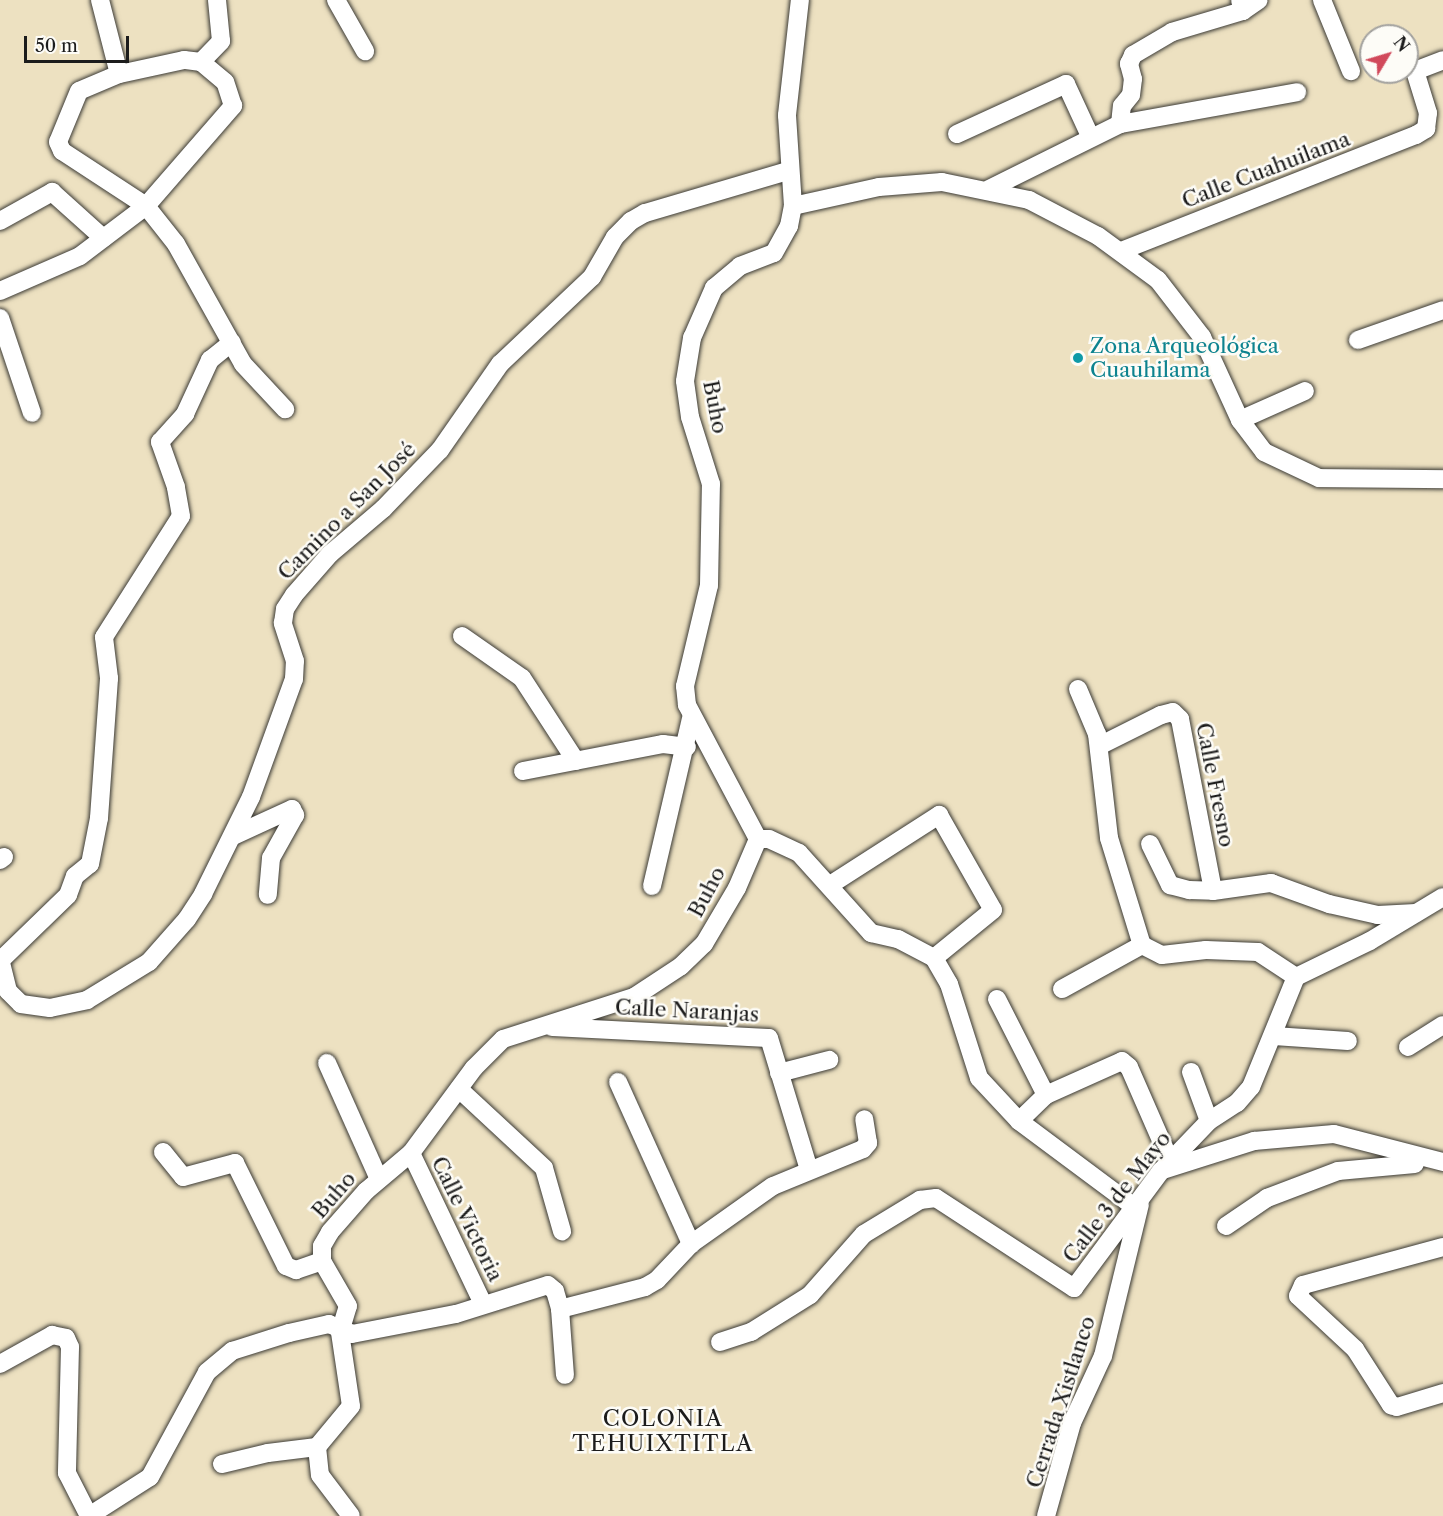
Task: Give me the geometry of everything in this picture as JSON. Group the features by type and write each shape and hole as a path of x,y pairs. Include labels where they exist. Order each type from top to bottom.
{"street":[{"path":"100,0 119,74"},
{"path":"201,62 221,41 217,0"},
{"path":"336,0 365,51"},
{"path":"800,0 787,115 788,171 793,206 879,187 942,182 989,189 1029,200 1121,251 1158,280 1183,309 1202,337 1240,420 1264,452 1318,478 1443,479"},
{"path":"1120,124 1122,106 1131,95 1133,79 1129,64 1133,55 1172,32 1260,0"},
{"path":"1322,0 1351,71"},
{"path":"0,291 80,256 146,206 233,106 225,82 201,62 184,60 119,74 79,92 58,142 62,151 146,206 176,244 243,364 285,410"},
{"name":"Calle Cuahuilama","path":"1121,251 1426,129 1428,113 1415,71 1443,60"},
{"path":"957,134 1066,84 1090,136"},
{"path":"989,189 1090,136 1120,124 1297,92"},
{"name":"Camino a San José","path":"1,959 8,992 21,1004 50,1008 87,1000 149,963 187,919 233,836 294,679 295,661 283,623 285,609 294,595 330,554 383,509 440,450 500,364 592,277 615,237 631,221 645,213 788,171"},
{"path":"0,221 52,192 103,238"},
{"name":"Buho","path":"322,1261 322,1246 330,1232 379,1179 411,1153 497,1043 515,1032 634,997 681,966 704,944 737,888 758,839 719,762 691,718 685,686 709,585 711,484 690,417 685,381 692,338 714,288 740,266 774,253 784,240 793,206"},
{"path":"1358,340 1443,310"},
{"path":"0,318 32,413"},
{"path":"1,959 68,895 75,876 90,864 99,818 109,678 105,637 181,516 176,487 160,442 185,414 210,360 232,342"},
{"path":"1240,420 1305,391"},
{"path":"462,636 522,678 576,761"},
{"path":"1078,689 1098,746 1109,838 1142,945 1162,955 1206,950 1258,952 1296,977 1420,912 1443,897"},
{"name":"Calle Fresno","path":"1098,746 1161,715 1173,712 1180,719 1213,891"},
{"path":"652,886 687,747 691,718"},
{"path":"523,771 663,744 687,747"},
{"path":"233,836 292,809 295,815 271,858 268,895"},
{"path":"830,885 939,815 993,910 934,958"},
{"path":"758,839 776,841 799,853 871,933 898,939 934,958 949,984 979,1078 1019,1121 1138,1201"},
{"path":"1150,844 1170,885 1213,891 1270,883 1329,904 1378,915 1420,912"},
{"path":"1062,989 1142,945"},
{"name":"Calle 3 de Mayo","path":"720,1342 751,1332 810,1295 864,1234 928,1199 936,1198 1074,1288 1165,1166 1209,1120 1237,1103 1251,1087 1274,1036 1296,977"},
{"path":"997,999 1046,1095"},
{"path":"1408,1047 1443,1025"},
{"name":"Calle Naranjas","path":"538,1026 769,1038 809,1170"},
{"path":"1274,1036 1348,1041"},
{"path":"779,1073 829,1060"},
{"path":"1019,1121 1046,1095 1122,1061 1129,1067 1165,1166 1254,1141 1334,1134 1443,1162"},
{"path":"327,1063 379,1179"},
{"path":"1191,1072 1209,1120"},
{"path":"618,1082 691,1244"},
{"path":"459,1089 544,1168 562,1231"},
{"path":"560,1309 645,1287 657,1281 691,1244 773,1186 863,1149 868,1143 864,1119"},
{"path":"162,1152 183,1178 235,1163 286,1266 296,1270 322,1261 348,1306 340,1332 351,1406 317,1447 268,1453 222,1464"},
{"name":"Calle Victoria","path":"411,1153 483,1304"},
{"path":"1226,1226 1267,1198 1338,1170 1397,1163 1443,1162"},
{"name":"Cerrada Xistlanco","path":"1046,1516 1072,1423 1103,1356 1138,1201"},
{"path":"1443,1247 1303,1285 1298,1290 1298,1296 1355,1349 1391,1405 1397,1407 1443,1393"},
{"path":"0,1365 52,1335 66,1338 70,1347 68,1473 98,1514 150,1477 207,1372 232,1351 329,1324 340,1332 352,1334 456,1314 548,1285 555,1291 560,1309 565,1375"},
{"path":"317,1447 320,1475 351,1516"}],"place":[{"name":"Zona Arqueológica Cuauhilama","path":"1078,358"}],"district":[{"name":"COLONIA TEHUIXTITLA","path":"663,1430"}]}
